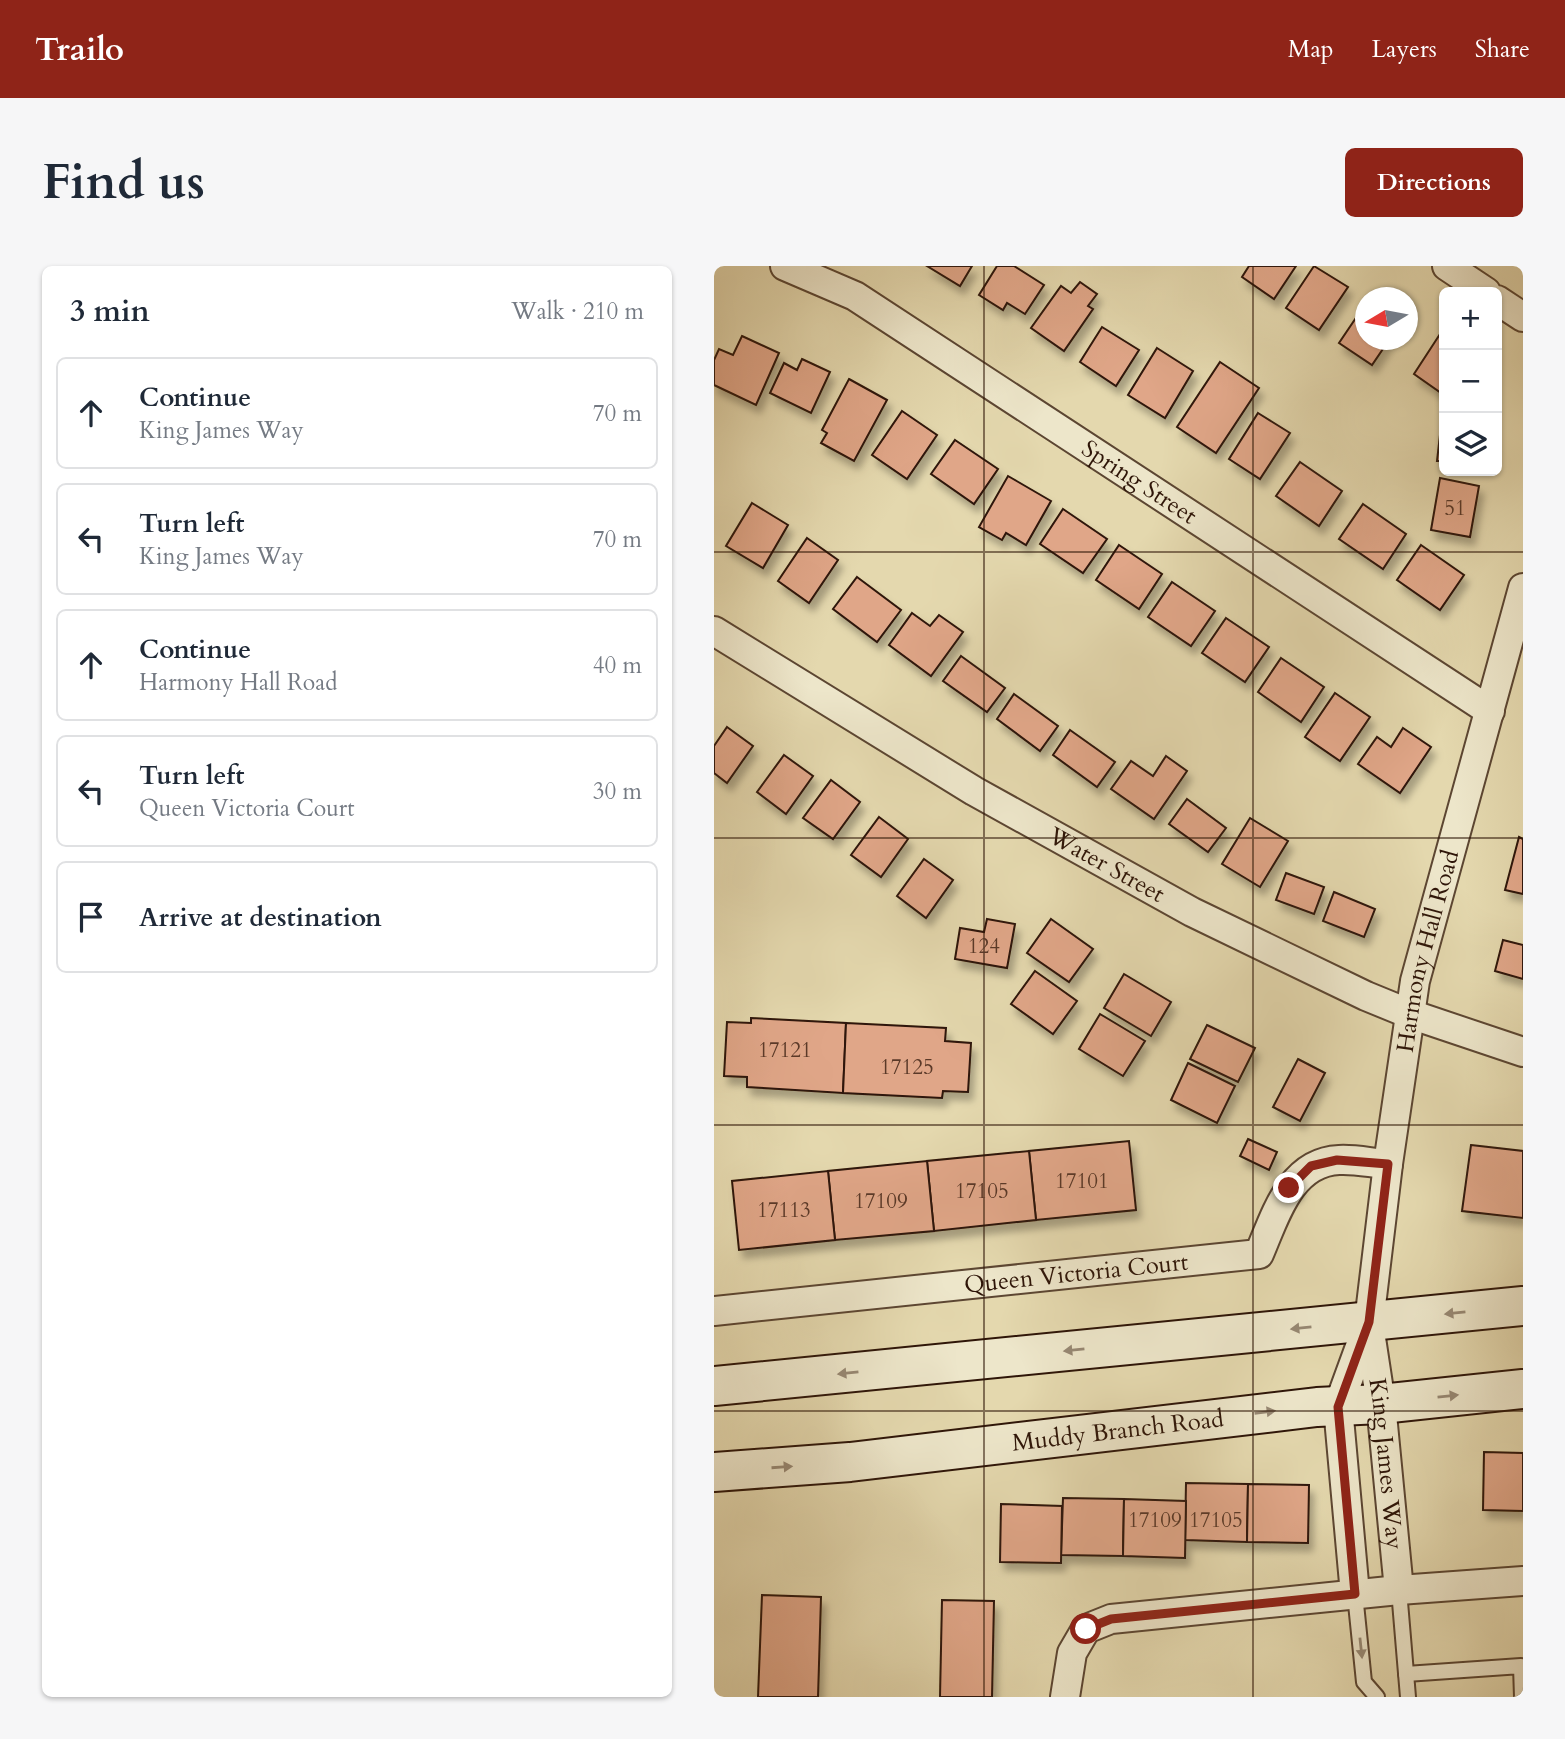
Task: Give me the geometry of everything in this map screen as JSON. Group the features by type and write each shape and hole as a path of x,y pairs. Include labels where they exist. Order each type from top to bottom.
{"main road":[{"path":"714,1386 1523,1306"},
{"name":"Muddy Branch Road","path":"714,1472 850,1462 1265,1412 1381,1404 1523,1389"}],"street":[{"name":"Spring Street","path":"785,266 855,296 1490,711"},
{"path":"1447,266 1478,287"},
{"path":"1502,303 1523,317"},
{"name":"Harmony Hall Road","path":"1369,1322 1388,1164 1418,970 1523,588"},
{"name":"Water Street","path":"714,631 974,791 1158,893 1366,996 1410,1014 1523,1052"},
{"name":"Queen Victoria Court","path":"714,1311 1259,1254 1289,1188 1311,1166 1337,1160 1388,1164"},
{"name":"King James Way","path":"1369,1322 1381,1404 1399,1590"},
{"name":"King James Way","path":"1355,1594 1338,1407 1369,1322"},
{"path":"1065,1697 1072,1653 1086,1629 1111,1619 1355,1594 1523,1581"}],"lane":[{"path":"1399,1590 1408,1697"},
{"path":"1355,1594 1364,1682 1377,1697"},
{"path":"1406,1674 1521,1666 1522,1689"}],"building":[{"path":"927,266 972,266 960,286"},
{"path":"997,266 1014,266 1044,285 1025,314 1007,303 1003,310 979,295"},
{"path":"1249,266 1296,266 1274,299 1242,277"},
{"path":"1314,266 1348,287 1319,330 1286,308"},
{"path":"1080,282 1097,294 1088,306 1093,309 1064,351 1031,328 1061,286 1071,293"},
{"path":"1355,319 1355,350 1382,350 1372,365 1339,343"},
{"path":"1102,327 1139,350 1116,386 1080,362"},
{"path":"742,336 779,353 756,405 714,385 714,360 719,349 733,355"},
{"path":"1439,336 1439,392 1414,374"},
{"path":"1157,348 1193,371 1165,418 1128,395"},
{"path":"802,359 830,372 811,413 770,393 784,363 797,370"},
{"path":"1220,362 1259,388 1216,453 1177,427"},
{"path":"849,379 887,400 854,461 821,443 827,433 822,430"},
{"path":"902,411 937,435 907,479 872,455"},
{"path":"1258,413 1290,433 1260,479 1229,459"},
{"path":"955,440 998,469 974,504 931,474"},
{"path":"1300,462 1342,491 1319,526 1276,496"},
{"path":"1008,476 1051,501 1026,545 1006,533 1002,540 979,527"},
{"path":"1440,478 1479,486 1470,537 1431,530"},
{"path":"752,503 788,525 763,568 726,546"},
{"path":"1363,504 1406,534 1383,569 1339,539"},
{"path":"1063,509 1107,539 1083,573 1040,544"},
{"path":"807,538 838,560 809,603 778,581"},
{"path":"1119,545 1162,574 1139,609 1096,580"},
{"path":"1421,545 1464,575 1440,610 1397,580"},
{"path":"857,577 901,610 877,642 833,609"},
{"path":"1172,582 1215,611 1191,646 1148,617"},
{"path":"912,613 930,626 939,615 963,632 931,676 889,645"},
{"path":"1226,618 1269,647 1245,682 1202,653"},
{"path":"961,656 1005,688 987,712 943,681"},
{"path":"1281,658 1324,687 1301,722 1258,692"},
{"path":"1335,693 1370,717 1340,761 1305,737"},
{"path":"1014,694 1058,726 1040,751 997,719"},
{"path":"727,727 753,746 727,783 714,773 714,746"},
{"path":"1403,728 1431,747 1400,793 1358,764 1377,737 1391,747"},
{"path":"1070,730 1115,762 1097,787 1053,755"},
{"path":"784,755 813,776 786,814 757,792"},
{"path":"1166,756 1187,771 1154,819 1111,789 1131,761 1153,776"},
{"path":"831,780 860,802 833,839 803,818"},
{"path":"1187,799 1226,828 1208,852 1169,824"},
{"path":"879,817 908,839 881,877 851,855"},
{"path":"1250,818 1288,841 1260,887 1222,864"},
{"path":"1519,837 1523,839 1523,894 1505,890"},
{"path":"924,859 953,880 926,918 897,896"},
{"path":"1286,873 1324,887 1314,914 1276,900"},
{"path":"1334,892 1375,909 1364,937 1323,921"},
{"path":"987,919 1015,924 1007,968 955,959 960,928 984,932"},
{"path":"1051,919 1093,949 1069,982 1027,953"},
{"path":"1503,940 1523,945 1523,979 1495,971"},
{"path":"1035,971 1077,1001 1053,1034 1011,1004"},
{"path":"1124,974 1171,1002 1151,1036 1104,1008"},
{"path":"1100,1014 1145,1041 1123,1076 1079,1049"},
{"path":"751,1018 846,1023 843,1093 747,1087 747,1077 724,1076 727,1022 751,1023"},
{"path":"846,1023 946,1028 945,1041 971,1043 968,1092 943,1091 942,1098 843,1093"},
{"path":"1207,1025 1255,1048 1238,1082 1190,1059"},
{"path":"1298,1059 1325,1073 1300,1121 1273,1107"},
{"path":"1188,1063 1235,1086 1217,1123 1171,1100"},
{"path":"1248,1139 1277,1152 1269,1170 1240,1156"},
{"path":"1129,1141 1136,1210 1036,1220 1029,1151"},
{"path":"1471,1145 1523,1151 1523,1218 1462,1211"},
{"path":"1029,1151 1036,1220 934,1231 927,1161"},
{"path":"927,1161 934,1231 835,1240 828,1171"},
{"path":"828,1171 835,1240 739,1250 732,1181"},
{"path":"1484,1452 1523,1453 1523,1511 1483,1510"},
{"path":"1186,1483 1248,1484 1247,1542 1185,1540"},
{"path":"1248,1484 1309,1485 1308,1543 1247,1542"},
{"path":"1063,1498 1124,1499 1123,1556 1061,1555"},
{"path":"1124,1499 1186,1501 1185,1558 1123,1556"},
{"path":"1001,1504 1062,1506 1061,1563 1000,1562"},
{"path":"762,1595 821,1597 818,1697 758,1697"},
{"path":"942,1600 994,1601 992,1697 940,1697"}],"route":[{"path":"1086,1629 1111,1619 1355,1594 1338,1407 1369,1322 1388,1164 1337,1160 1311,1166 1289,1188"}]}
